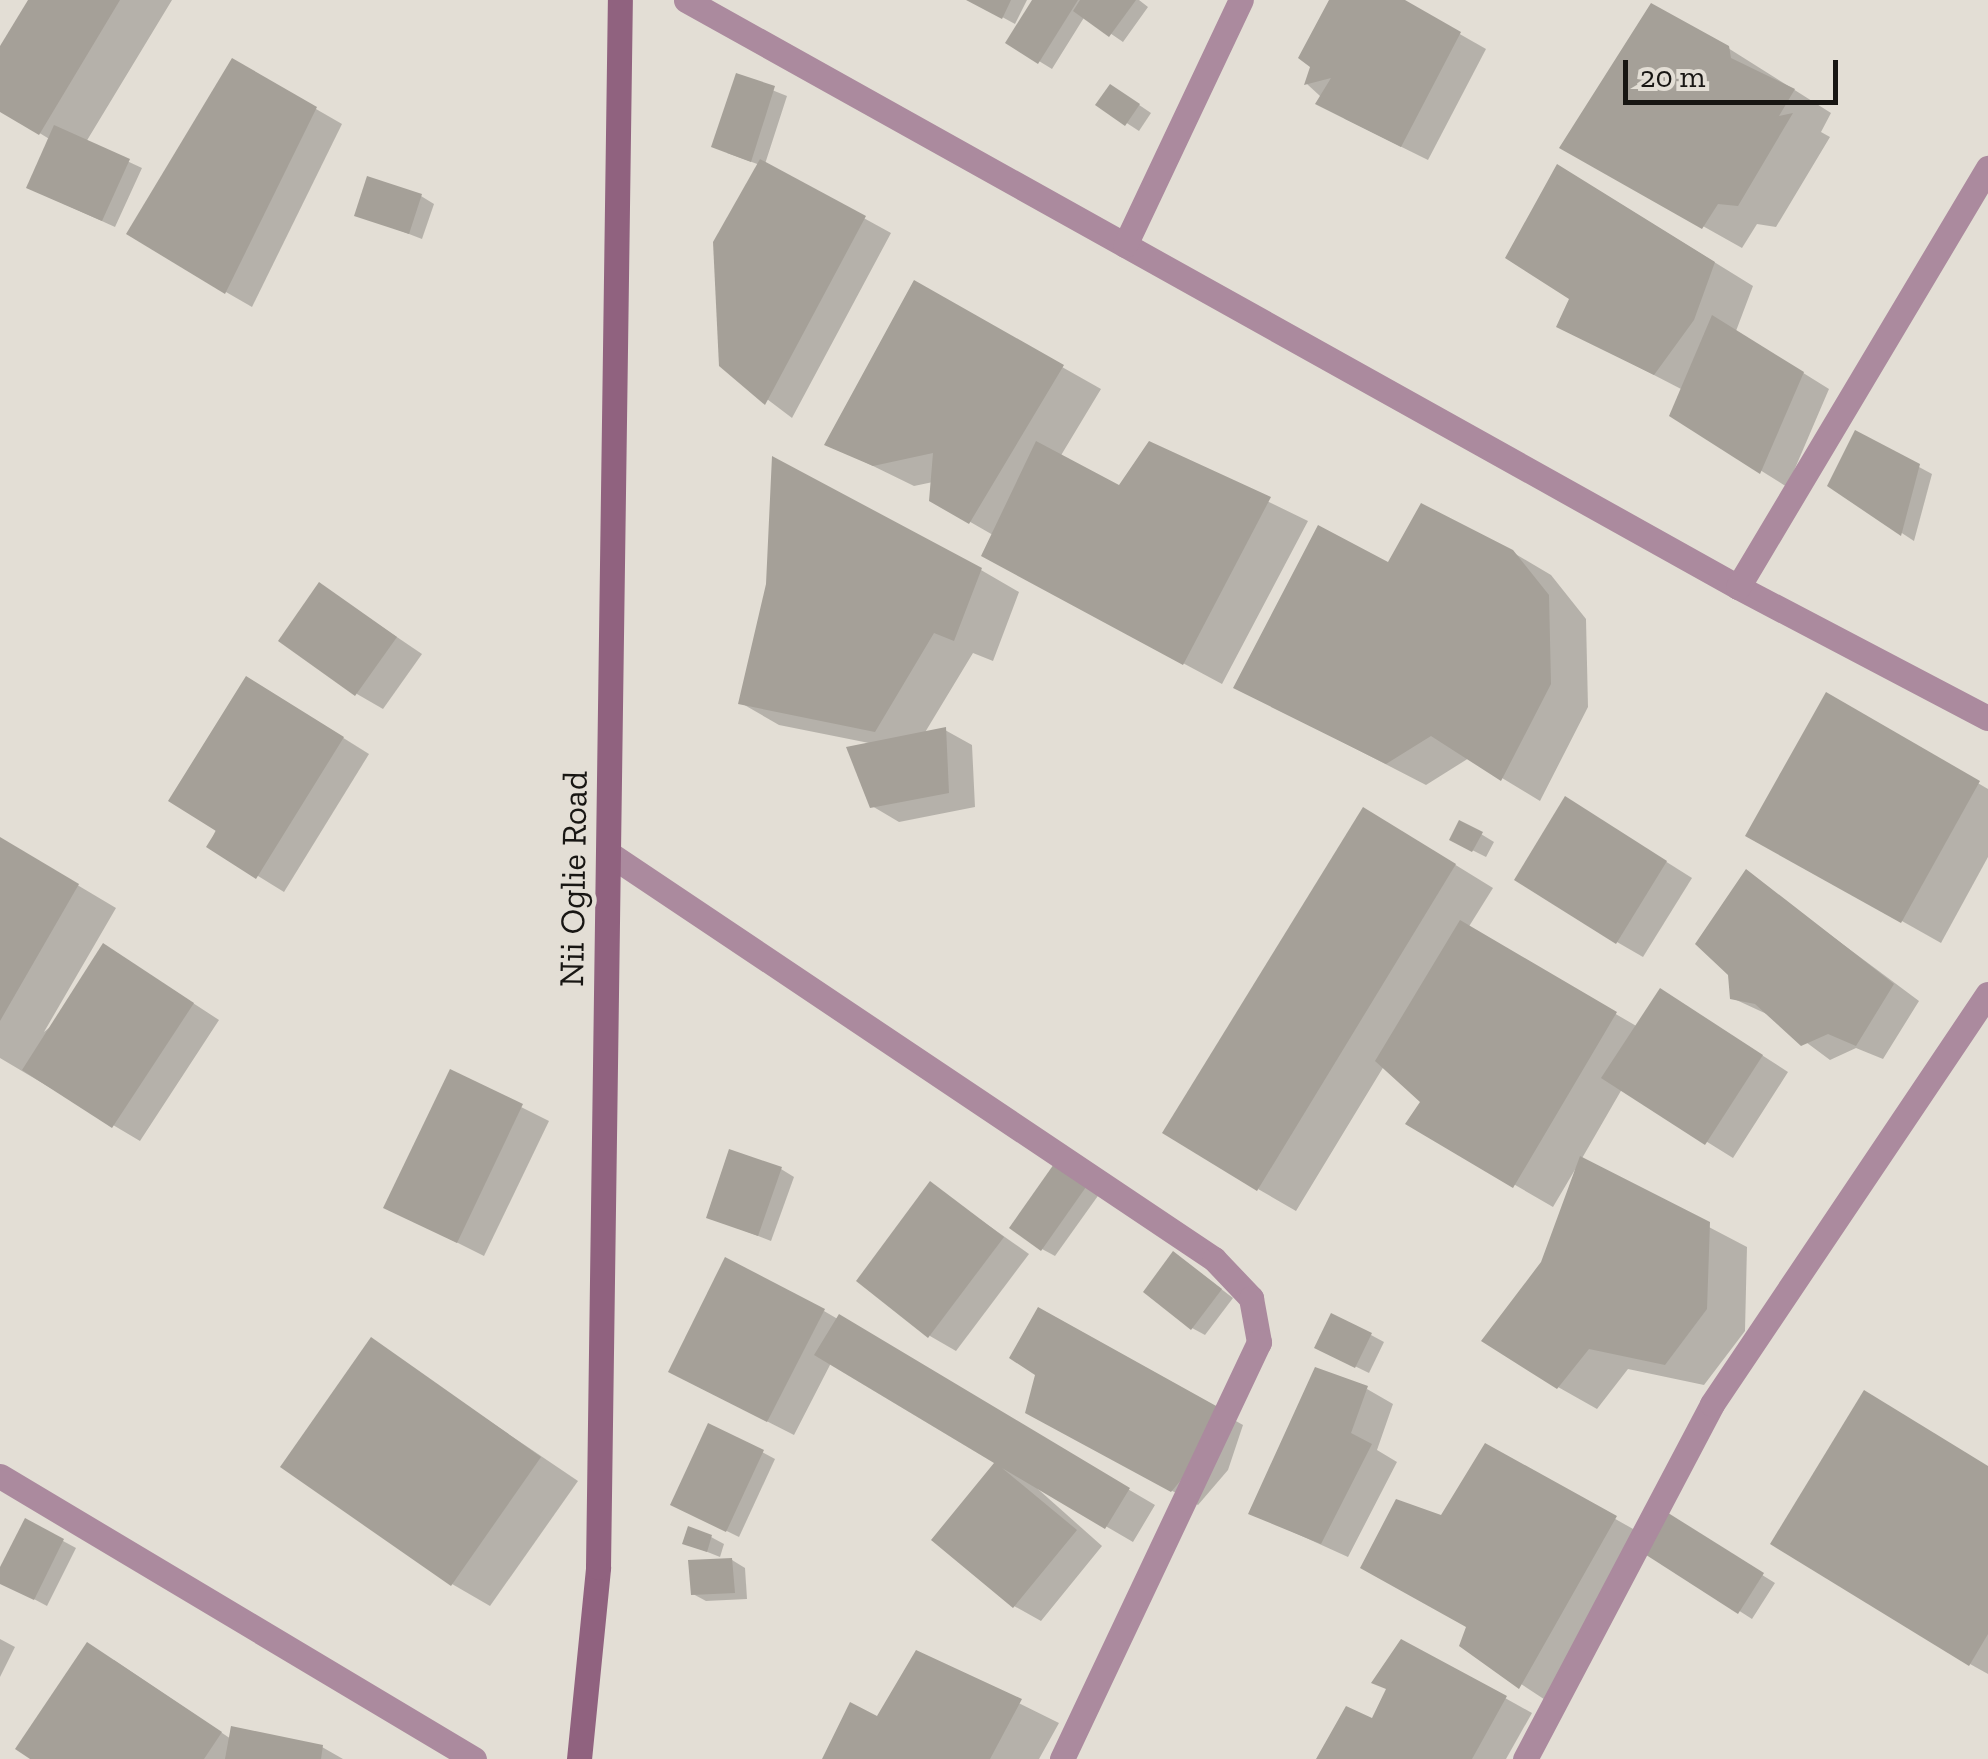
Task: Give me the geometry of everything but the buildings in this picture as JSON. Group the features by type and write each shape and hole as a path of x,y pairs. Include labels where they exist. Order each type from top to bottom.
{"street":[{"name":"Nii Oglie Road","path":"578,1759 598,1567 620,0"},
{"path":"686,0 1738,587 1988,718"},
{"path":"1125,245 1241,0"},
{"path":"1738,587 1988,168"},
{"path":"610,855 1214,1259 1251,1298 1259,1342 1062,1759"},
{"path":"1525,1759 1712,1404 1988,994"},
{"path":"0,1476 474,1759"}]}
